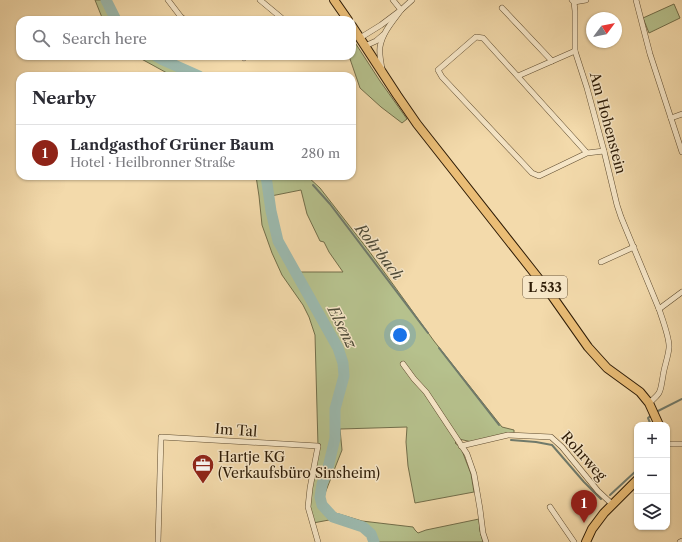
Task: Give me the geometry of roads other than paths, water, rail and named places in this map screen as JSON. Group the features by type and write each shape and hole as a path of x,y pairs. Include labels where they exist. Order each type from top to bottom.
{"main road":[{"path":"334,0 345,16"},
{"name":"L 533","path":"356,32 417,124 530,267 592,352 607,368 640,392 655,414"},
{"path":"586,542 597,522 612,504 634,483"}],"street":[{"path":"168,0 181,16"},
{"path":"260,0 279,16"},
{"path":"393,0 401,10"},
{"path":"360,38 381,25 412,0"},
{"path":"573,1 586,0"},
{"path":"636,0 650,54 682,152"},
{"name":"Am Hohenstein","path":"573,1 575,11 575,51 587,88 617,205 659,309 669,346 662,388 658,395 655,414"},
{"path":"502,8 552,61"},
{"path":"382,73 380,46 384,35 401,10"},
{"path":"365,46 384,35"},
{"path":"587,152 483,38 476,37 438,70 442,77 532,173 539,176 587,152 604,151"},
{"path":"518,76 575,51"},
{"path":"671,118 682,114"},
{"path":"601,262 634,247"},
{"path":"659,309 682,292"},
{"path":"403,364 429,397 466,454 474,474 483,533 486,542"},
{"name":"Rohrweg","path":"461,446 508,434 551,437 562,447 598,491 612,504"},
{"name":"Im Tal","path":"158,542 161,437 318,446 308,507 318,542"},
{"path":"670,444 682,444"},
{"path":"550,507 574,542"}],"waterway":[{"name":"Elsenz","path":"106,0 114,16"},
{"name":"Elsenz","path":"163,60 190,72"},
{"name":"Elsenz","path":"267,180 271,211 278,241 338,348 343,363 344,376 335,409 335,438 327,472 322,484 320,497 322,505 333,517 363,527 371,534 374,542"},
{"name":"Rohrbach","path":"313,185 330,204 428,333"},
{"name":"Rohrbach","path":"439,348 499,425"},
{"name":"Rohrbach","path":"656,412 682,399"},
{"name":"Rohrbach","path":"650,422 648,418 653,414"},
{"name":"Rohrbach","path":"511,440 552,445 601,499"},
{"name":"Rohrbach","path":"610,495 634,473"}],"place":[{"name":"Hartje KG (Verkaufsbüro Sinsheim)","path":"203,484"},
{"name":"Landgasthof Grüner Baum","path":"584,523"}]}
